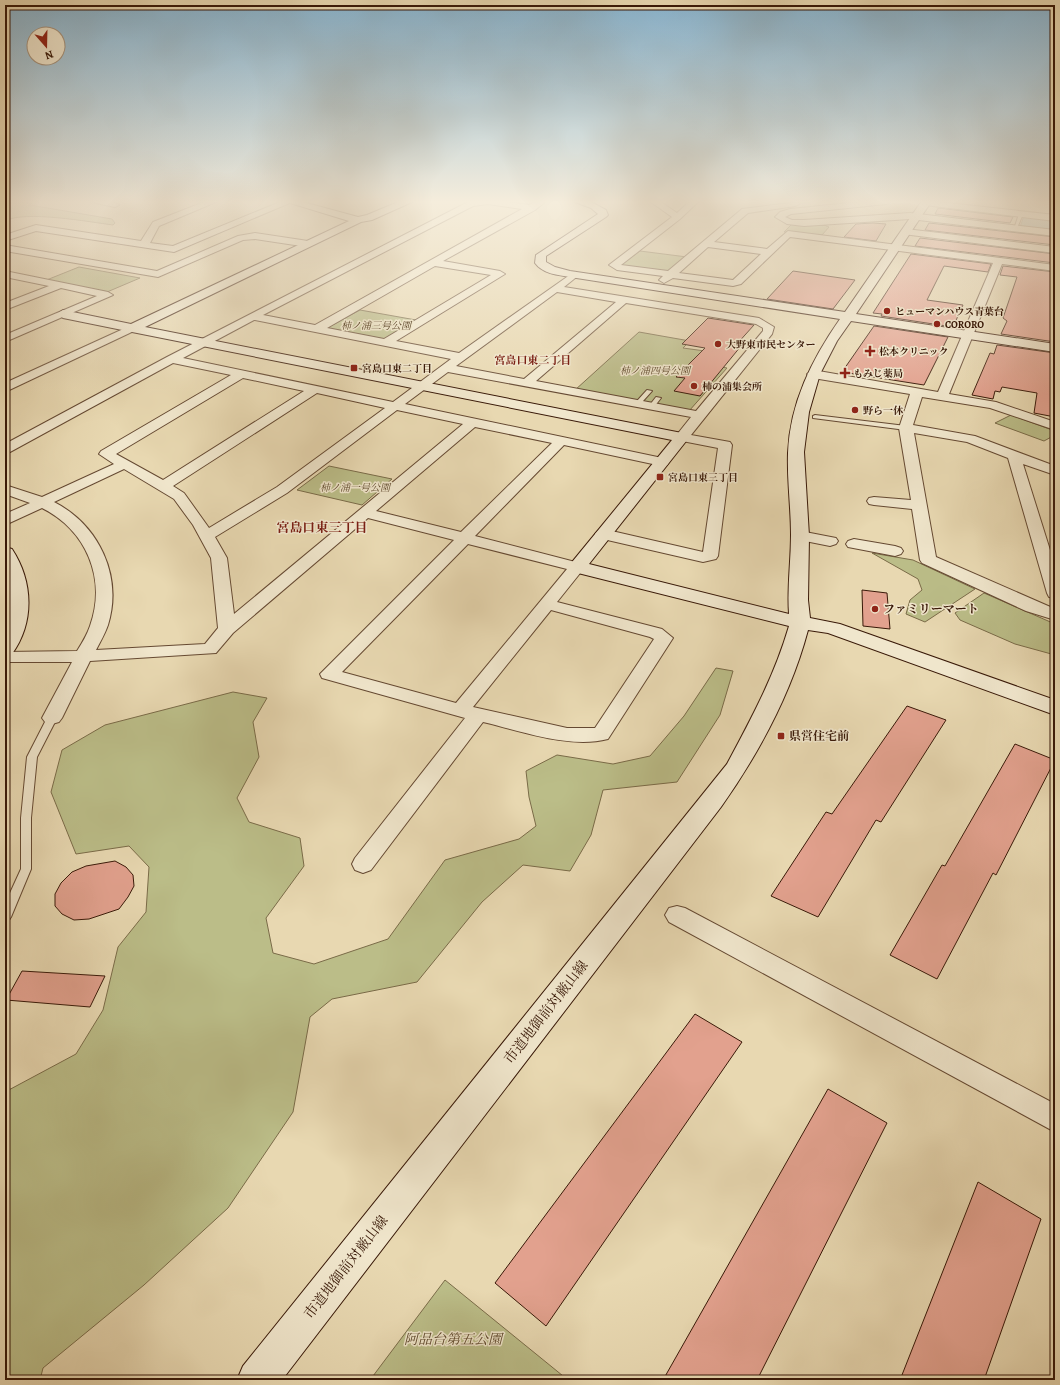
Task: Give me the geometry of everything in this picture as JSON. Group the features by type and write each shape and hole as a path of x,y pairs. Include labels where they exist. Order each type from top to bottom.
{"street":[{"path":"115,267 158,274 175,267"},
{"path":"5,388 261,267"},
{"path":"5,449 205,342 351,267"},
{"path":"316,329 428,267"},
{"path":"387,342 500,274 456,267"},
{"path":"546,267 551,270 574,275 1055,348"},
{"path":"624,267 670,275 733,283 737,282 753,267"},
{"path":"655,287 680,267"},
{"path":"800,623 798,600 800,536 796,452 802,412 813,374 821,357 882,267"},
{"path":"942,396 997,267"},
{"path":"1044,267 1055,268"},
{"path":"206,536 282,490 422,385 574,275"},
{"path":"6,338 108,295 7,276"},
{"path":"5,307 60,285"},
{"path":"363,864 546,604 768,332 769,327 759,321 556,289"},
{"path":"526,383 624,300"},
{"path":"724,316 738,300"},
{"path":"64,314 725,445 710,556 703,557 603,534"},
{"path":"255,317 461,357"},
{"path":"171,360 662,462"},
{"path":"446,368 526,383 650,403 699,415"},
{"path":"227,629 219,558 200,525 179,496 106,454 241,374"},
{"path":"813,374 992,405 1055,426"},
{"path":"164,486 315,389"},
{"path":"917,392 906,428 928,560"},
{"path":"5,657 83,656 210,649 227,629 367,514 473,422"},
{"path":"906,428 970,439 1055,471"},
{"path":"546,604 656,633 664,638 601,734 566,735 469,713 329,674 561,441"},
{"path":"1014,456 1055,593"},
{"path":"5,520 124,464"},
{"path":"5,489 42,502 62,513 80,527 91,543 99,561 104,579 104,598 100,623 68,689 52,718"},
{"path":"874,501 919,506"},
{"path":"367,514 464,537 800,623 833,628 1054,707"},
{"path":"800,536 830,541"},
{"path":"854,544 895,551"},
{"path":"5,553 19,580 20,596 19,613 14,632 5,650"},
{"path":"913,554 1032,607 1055,615"},
{"name":"市道地御前対厳山線","path":"257,1380 712,801 736,768 770,706 792,651 800,623"},
{"path":"677,915 1055,1119"}],"lane":[{"path":"649,391 640,401 650,403"},
{"path":"815,417 906,428"},
{"path":"5,917 26,869 26,818 32,757 52,718"}],"green space":[{"path":"79,267 140,278 107,292 44,281"},
{"path":"630,267 676,267 669,273"},
{"name":"柿ノ浦三号公園","path":"360,310 416,320 384,339 327,328"},
{"name":"柿ノ浦四号公園","path":"639,332 690,341 683,348 705,351 695,362 727,368 689,411 575,390"},
{"path":"1011,415 1055,431 1055,435 1044,441 995,423"},
{"name":"柿ノ浦一号公園","path":"329,466 392,479 362,505 297,490"},
{"path":"872,553 913,560 975,589 925,622 906,614 910,600 922,590 918,579"},
{"path":"984,593 1055,624 1055,655 1015,644 960,620 955,613"},
{"path":"716,668 733,671 720,715 677,782 603,790 591,835 570,871 523,865 482,902 417,982 332,999 310,1017 293,1112 228,1208 144,1285 43,1368 40,1380 5,1380 5,1092 76,1054 103,1010 118,947 146,912 149,867 129,846 76,854 51,792 62,750 105,725 233,692 267,698 253,722 259,757 237,798 249,822 300,838 304,866 266,918 273,953 314,964 388,939 445,860 519,839 536,826 529,797 526,771 557,755 613,764 650,756 684,716"},
{"name":"阿品台第五公園","path":"445,1280 568,1380 370,1380"}],"building":[{"path":"903,267 944,267 927,300 963,305 953,327 881,316 882,314 873,313"},
{"path":"949,267 990,267 988,272"},
{"path":"1003,267 1055,272 1055,342 1001,334 1007,321 1003,318 1017,277 1000,275"},
{"path":"793,271 855,280 833,309 767,299"},
{"path":"708,318 754,325 736,345 741,346 700,396 674,391 685,378 676,377 705,348 682,344"},
{"path":"874,326 948,337 924,385 842,372"},
{"path":"997,345 1055,353 1055,417 1034,413 1037,393 1002,387 1000,392 995,391 993,399 972,395 990,353 994,354"},
{"path":"862,590 887,593 890,629 863,626"},
{"path":"907,706 946,720 881,822 876,820 818,917 771,896 826,812 832,814"},
{"path":"1015,744 1055,760 996,875 993,873 937,979 890,955 942,865 945,866"},
{"path":"115,861 126,867 133,875 134,886 119,909 89,919 74,920 62,914 55,906 55,894 61,883 72,872 86,866"},
{"path":"22,971 105,976 90,1007 6,1000"},
{"path":"695,1014 742,1042 546,1326 495,1283"},
{"path":"828,1089 887,1123 757,1380 663,1380"},
{"path":"978,1182 1041,1219 984,1380 900,1380"}],"place":[{"name":"ヒューマンハウス青葉台","path":"887,311"},
{"name":"CORORO","path":"937,324"},
{"name":"大野東市民センター","path":"718,344"},
{"name":"松本クリニック","path":"870,351"},
{"name":"宮島口東二丁目","path":"354,368"},
{"name":"もみじ薬局","path":"845,373"},
{"name":"柿の浦集会所","path":"694,386"},
{"name":"野ら一休","path":"855,410"},
{"name":"宮島口東三丁目","path":"660,477"},
{"name":"ファミリーマート","path":"875,609"},
{"name":"県営住宅前","path":"781,736"}],"district":[{"name":"宮島口東二丁目","path":"533,360"},
{"name":"宮島口東三丁目","path":"322,527"}]}
